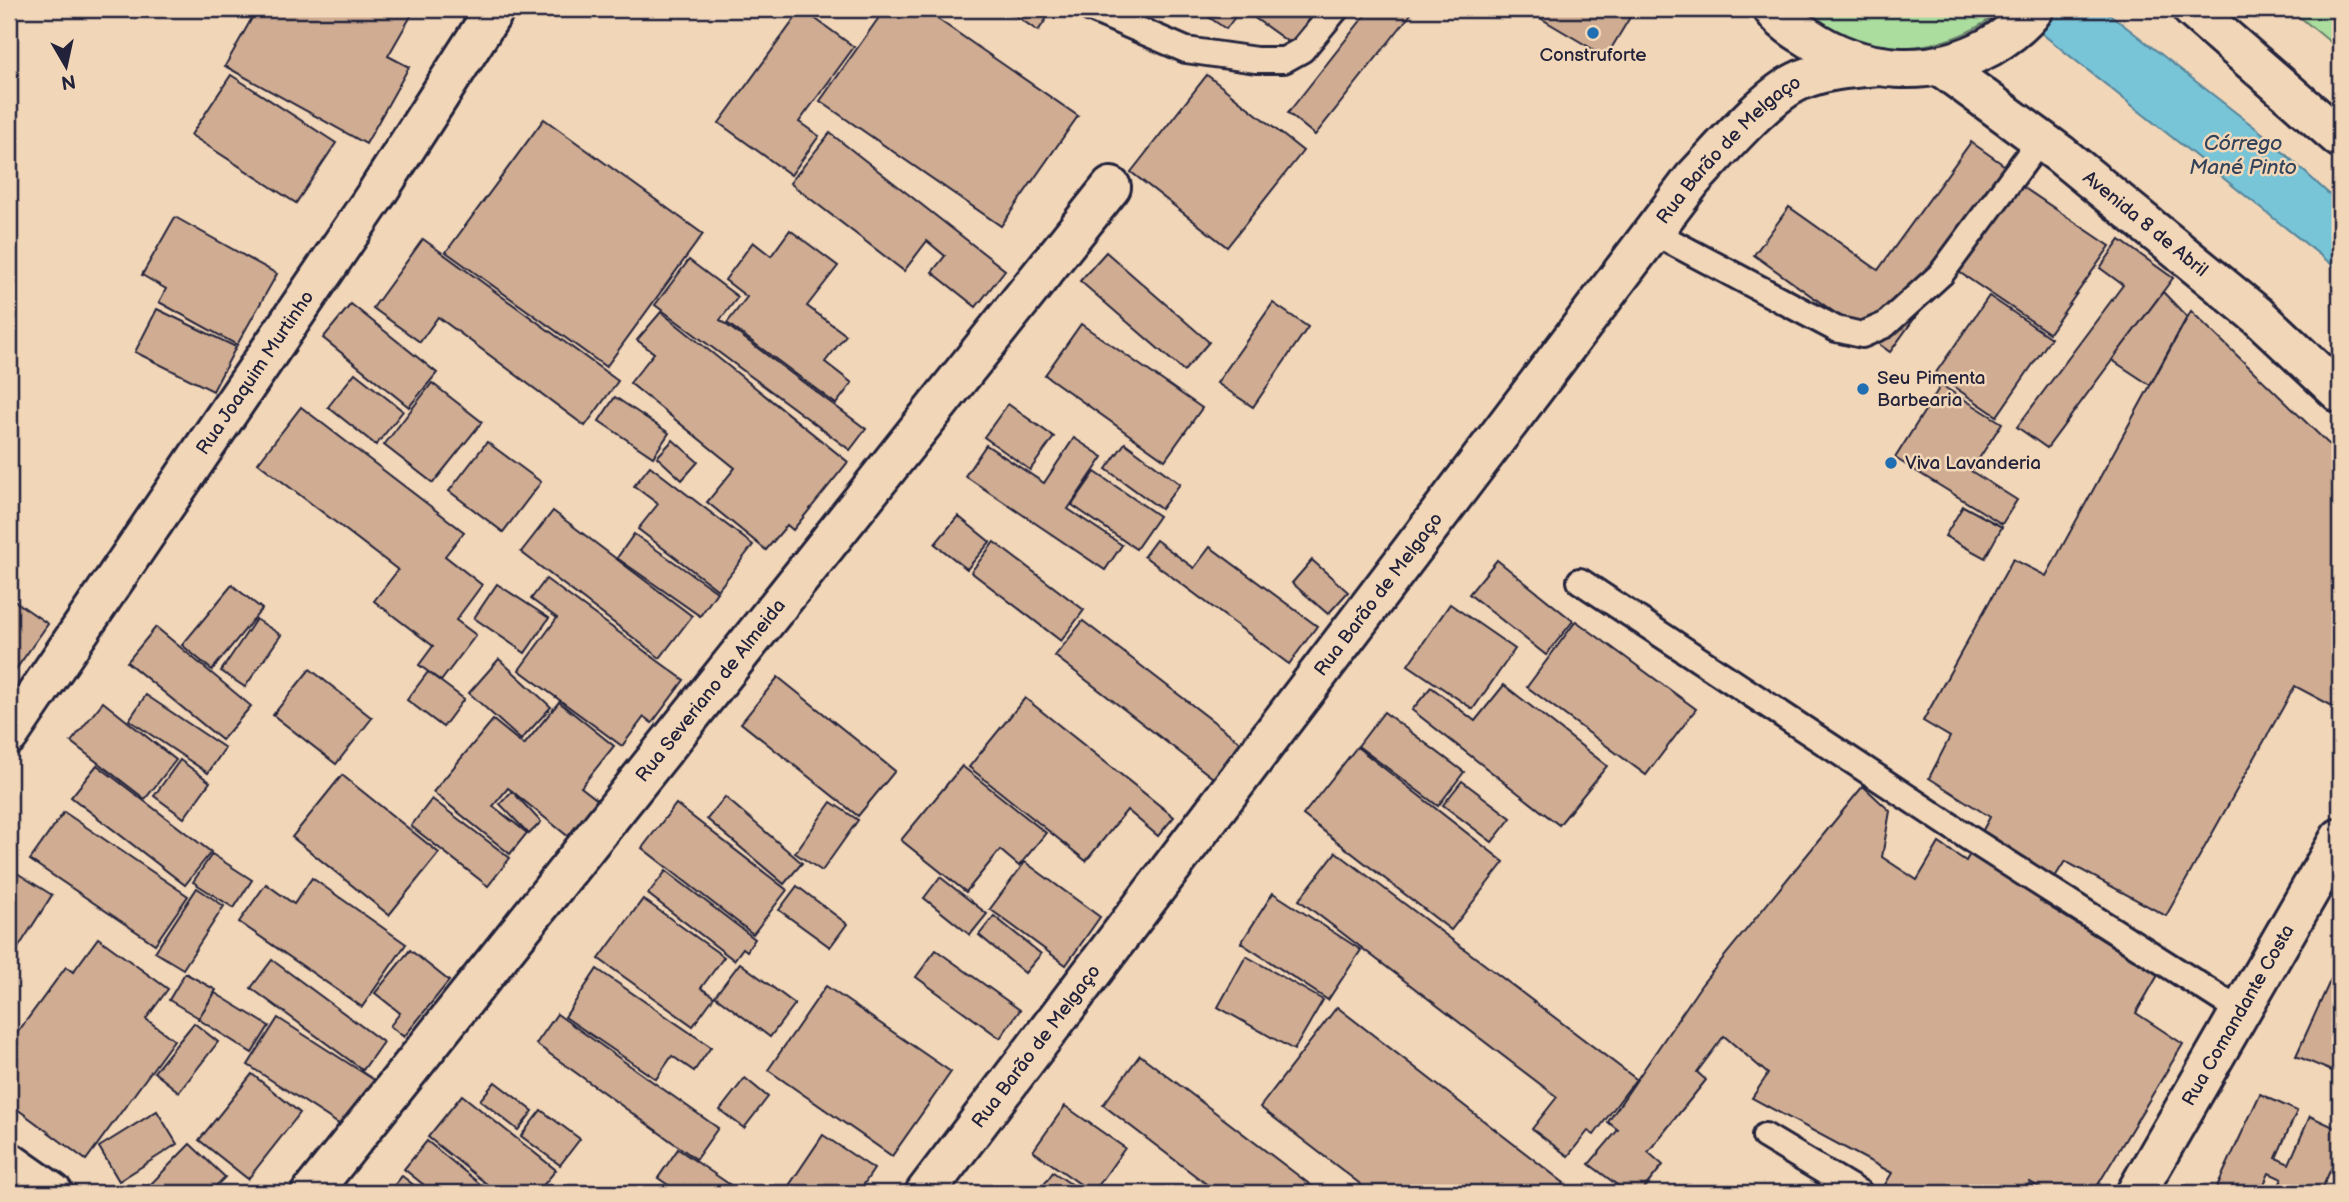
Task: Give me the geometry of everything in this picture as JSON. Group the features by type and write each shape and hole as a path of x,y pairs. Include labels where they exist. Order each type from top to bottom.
{"street":[{"name":"Rua Joaquim Murtinho","path":"9,735 367,208 495,9"},
{"path":"1773,9 1822,48 1853,60 1881,66 1918,68 1940,66 1975,55 2022,21"},
{"path":"2192,9 2340,138"},
{"name":"Rua Barão de Melgaço","path":"925,1193 1693,179 1768,102 1798,80 1817,74 1881,66"},
{"name":"Avenida 8 de Abril","path":"1940,66 2041,139 2258,315 2340,393"},
{"name":"Rua Severiano de Almeida","path":"311,1193 1111,187"},
{"name":"Rua Comandante Costa","path":"2136,1193 2340,838"},
{"path":"9,1163 53,1193"}],"lane":[{"path":"1091,9 1186,50 1284,60 1302,50 1336,9"},
{"path":"1653,232 1836,329 1862,335 1885,325 1941,274 2041,139"},
{"path":"1580,581 1972,840 2240,1011"},
{"path":"1765,1136 1860,1193"}],"green space":[{"path":"1795,9 2003,9 1964,34 1920,46 1898,47 1875,46 1831,33"},
{"path":"2290,9 2340,9 2340,50"}],"water":[{"name":"Córrego Mané Pinto","path":"2011,9 2103,9 2262,133 2340,204 2340,271"}],"building":[{"path":"257,9 415,9 388,56 409,67 366,144 225,66"},
{"path":"802,9 854,47 799,122 819,136 791,175 719,123"},
{"path":"885,9 923,9 1078,116 1001,226 820,101"},
{"path":"1006,9 1053,9 1038,31"},
{"path":"1197,9 1241,9 1226,29"},
{"path":"1242,9 1321,9 1294,46"},
{"path":"1370,9 1405,9 1411,14 1315,135 1288,113"},
{"name":"Construforte","path":"1525,9 1635,9 1606,57"},
{"path":"231,75 336,143 296,203 191,135"},
{"path":"1207,75 1303,151 1227,247 1131,172"},
{"path":"544,119 703,234 606,367 446,252"},
{"path":"830,133 1005,270 976,307 932,272 945,256 927,241 904,271 790,183"},
{"path":"1971,142 2018,175 1890,352 1754,255 1789,207 1878,270"},
{"path":"2017,183 2110,246 2049,333 1956,270"},
{"path":"175,217 277,274 237,345 159,302 166,289 142,275"},
{"path":"790,230 838,266 807,306 846,335 825,362 852,383 836,404 727,323 747,297 725,280 753,242 771,256"},
{"path":"423,239 618,381 585,426 438,317 420,342 373,308"},
{"path":"2120,240 2173,278 2047,448 2017,427 2123,285 2100,268"},
{"path":"1106,252 1209,342 1184,371 1080,281"},
{"path":"689,260 738,297 720,320 866,429 850,450 655,305"},
{"path":"2163,292 2187,317 2150,385 2112,360"},
{"path":"1989,296 2051,338 1997,416 1935,374"},
{"path":"1273,303 1308,327 1253,407 1217,383"},
{"path":"351,304 437,373 409,407 323,338"},
{"path":"157,309 236,347 213,391 135,352"},
{"path":"2191,311 2340,455 2340,710 2295,686 2166,916 2065,861 2040,901 2158,975 2136,1013 2183,1044 2093,1193 2048,1193 2030,1182 2024,1193 1880,1193 1892,1173 1752,1098 1768,1074 1724,1036 1697,1072 1706,1080 1648,1152 1663,1165 1640,1193 1628,1193 1589,1164 1618,1130 1608,1122 1702,984 1863,786 1890,811 1882,857 1917,880 1939,843 1966,861 1990,817 1929,778 1950,737 1923,721 2013,559 2046,576"},
{"path":"661,312 848,462 793,530 787,525 766,550 707,502 735,468 630,383 654,353 637,340"},
{"path":"1081,324 1202,408 1165,460 1045,375"},
{"path":"355,373 403,411 376,445 328,407"},
{"path":"432,383 482,422 433,483 384,445"},
{"path":"1941,385 2002,423 1971,471 2017,500 2002,524 1895,458"},
{"path":"615,397 669,433 653,457 599,421"},
{"path":"1008,404 1054,437 1030,470 984,437"},
{"path":"301,407 464,532 445,556 482,585 456,620 476,635 441,681 419,665 433,646 374,601 398,570 258,463"},
{"path":"1074,438 1103,457 1068,509 1122,545 1105,570 965,476 986,445 1044,483"},
{"path":"673,440 698,462 682,480 657,457"},
{"path":"487,442 541,482 503,532 449,491"},
{"path":"1125,443 1180,484 1161,509 1106,469"},
{"path":"650,466 753,545 718,590 638,529 658,504 634,486"},
{"path":"1095,472 1159,516 1136,549 1072,505"},
{"path":"1963,506 2002,527 1985,558 1945,536"},
{"path":"553,511 692,616 660,658 521,552"},
{"path":"958,516 990,542 967,569 935,544"},
{"path":"634,534 717,592 700,616 617,558"},
{"path":"1156,540 1194,568 1210,547 1317,626 1289,664 1144,556"},
{"path":"994,542 1084,610 1061,641 971,572"},
{"path":"1312,560 1348,592 1328,614 1292,583"},
{"path":"1497,560 1573,621 1546,655 1469,594"},
{"path":"546,579 684,680 652,723 644,717 622,746 519,670 557,618 531,599"},
{"path":"497,584 549,618 525,653 474,618"},
{"path":"232,585 262,609 212,670 182,645"},
{"path":"9,597 48,624 9,679"},
{"path":"1450,604 1515,649 1473,709 1408,665"},
{"path":"256,619 281,635 245,687 221,671"},
{"path":"1083,621 1244,745 1217,781 1055,656"},
{"path":"1576,621 1696,709 1646,775 1527,687"},
{"path":"156,627 251,706 222,740 127,662"},
{"path":"499,659 551,707 521,740 469,693"},
{"path":"310,669 372,718 336,764 273,715"},
{"path":"428,672 464,699 443,727 407,700"},
{"path":"778,677 895,771 858,816 741,723"},
{"path":"1504,685 1607,766 1559,825 1412,710 1431,687 1475,721"},
{"path":"146,695 225,748 208,773 129,720"},
{"path":"1025,698 1174,817 1158,836 1127,810 1086,861 969,767"},
{"path":"103,702 176,760 145,799 71,742"},
{"path":"559,702 614,746 581,787 604,805 575,842 508,788 493,806 527,833 510,854 433,792 493,720 524,745"},
{"path":"1384,712 1464,772 1438,806 1358,746"},
{"path":"1357,747 1504,862 1451,930 1303,815"},
{"path":"180,760 210,782 184,818 154,796"},
{"path":"97,765 211,852 185,885 71,797"},
{"path":"962,766 1046,833 1019,866 1000,850 966,892 901,840"},
{"path":"342,775 439,853 389,915 292,837"},
{"path":"1462,781 1511,818 1492,842 1443,805"},
{"path":"512,791 541,822 529,834 500,804"},
{"path":"725,797 802,863 784,884 707,819"},
{"path":"432,799 510,858 488,886 411,826"},
{"path":"831,802 858,820 822,871 795,853"},
{"path":"676,804 787,890 753,934 642,848"},
{"path":"64,812 188,896 155,944 30,860"},
{"path":"1336,852 1636,1079 1594,1135 1588,1131 1568,1156 1532,1129 1557,1097 1299,900"},
{"path":"212,854 252,880 234,908 193,882"},
{"path":"1025,862 1100,917 1066,965 990,909"},
{"path":"9,868 52,895 13,956 9,954"},
{"path":"666,871 755,939 747,951 743,948 734,960 648,894"},
{"path":"940,877 987,914 970,935 924,898"},
{"path":"312,878 406,944 362,1007 239,922 266,884 294,904"},
{"path":"797,886 847,924 830,947 779,910"},
{"path":"197,888 224,906 183,969 155,952"},
{"path":"1273,893 1361,950 1328,1000 1241,943"},
{"path":"643,899 724,957 701,988 714,997 693,1026 599,959"},
{"path":"994,916 1041,954 1025,973 979,935"},
{"path":"98,938 168,989 146,1019 174,1040 86,1160 9,1103 9,1044 66,967 73,972"},
{"path":"410,950 449,981 404,1037 390,1026 400,1013 375,993"},
{"path":"936,950 1020,1010 1000,1038 916,977"},
{"path":"1246,956 1323,1000 1294,1050 1218,1007"},
{"path":"2340,959 2340,1059 2334,1072 2296,1056"},
{"path":"272,960 383,1042 363,1070 251,988"},
{"path":"740,963 795,1004 770,1037 715,996"},
{"path":"597,969 711,1047 694,1071 672,1056 656,1079 565,1017"},
{"path":"185,973 216,990 199,1018 169,1000"},
{"path":"826,986 951,1072 892,1156 768,1070"},
{"path":"215,993 269,1026 252,1053 198,1019"},
{"path":"1337,1007 1564,1183 1556,1193 1372,1193 1260,1107"},
{"path":"557,1014 718,1128 696,1159 536,1044"},
{"path":"278,1018 379,1083 348,1130 248,1065"},
{"path":"194,1023 218,1042 179,1092 154,1072"},
{"path":"1140,1055 1321,1193 1218,1193 1103,1105"},
{"path":"252,1074 300,1113 248,1179 199,1140"},
{"path":"745,1078 768,1097 744,1128 720,1110"},
{"path":"495,1082 533,1111 518,1130 480,1100"},
{"path":"2260,1094 2297,1111 2276,1158 2289,1164 2310,1116 2340,1130 2340,1149 2320,1193 2275,1193 2282,1179 2269,1173 2260,1193 2214,1193"},
{"path":"462,1095 556,1170 537,1193 498,1193 428,1137"},
{"path":"1065,1106 1125,1148 1093,1193 1033,1151"},
{"path":"541,1110 580,1139 560,1165 521,1136"},
{"path":"157,1111 177,1144 119,1181 99,1147"},
{"path":"823,1135 874,1169 858,1193 784,1193"},
{"path":"427,1141 491,1193 434,1193 404,1169"},
{"path":"190,1144 225,1177 209,1193 144,1191"},
{"path":"678,1149 742,1193 680,1193 658,1178"},
{"path":"1053,1172 1084,1193 1038,1193"},
{"path":"402,1176 424,1193 388,1193"}],"place":[{"name":"Construforte","path":"1593,33"},
{"name":"Seu Pimenta Barbearia","path":"1863,389"},
{"name":"Viva Lavanderia","path":"1891,463"}]}
